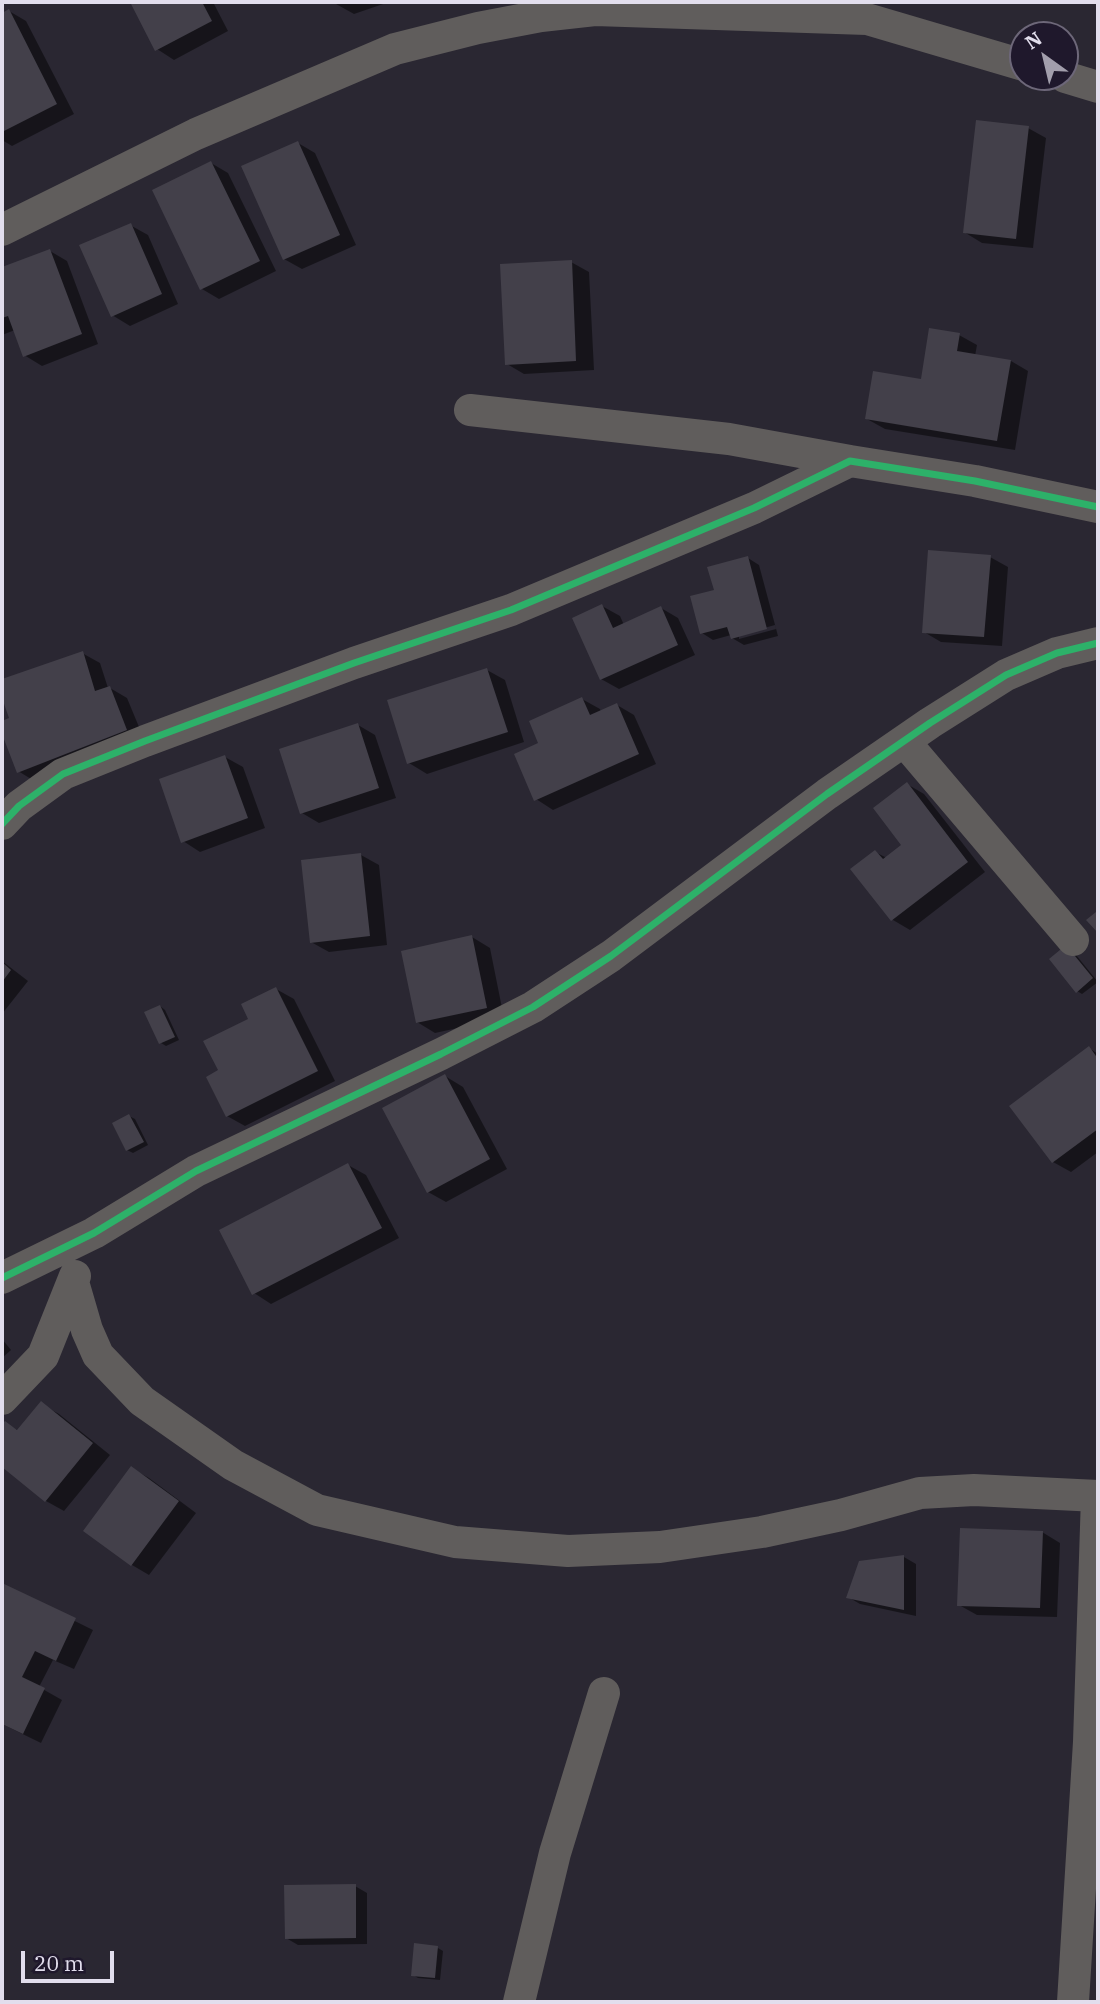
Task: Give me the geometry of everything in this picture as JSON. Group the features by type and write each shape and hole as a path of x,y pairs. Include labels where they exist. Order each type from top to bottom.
{"street":[{"path":"2,230 196,134 395,49 541,16 595,10 857,10 1009,60"},
{"path":"1079,81 1098,87"},
{"path":"470,410 729,439 975,481 1098,507"},
{"path":"2,824 19,806 63,774 354,663 511,610 754,508 850,461"},
{"path":"2,1278 94,1233 196,1171 533,1007 611,956 827,794 1006,675 1057,653 1098,643"},
{"path":"904,741 1073,940"},
{"path":"2,1399 43,1356 94,1233"},
{"path":"73,1282 87,1330 99,1355 142,1401 233,1465 317,1510 455,1542 568,1551 660,1547 762,1532 841,1515 920,1493 974,1490 1098,1496 1088,1742 1073,2002"},
{"path":"519,2002 555,1853 604,1693"}],"building":[{"path":"130,2 202,2 212,21 155,51"},
{"path":"9,9 57,104 2,132 2,13"},
{"path":"976,120 1029,126 1016,239 963,233"},
{"path":"298,141 340,235 283,260 241,166"},
{"path":"211,161 260,261 200,290 152,190"},
{"path":"131,223 162,294 111,317 79,245"},
{"path":"50,249 82,334 23,357 8,316 2,318 2,267"},
{"path":"572,260 576,361 505,365 500,264"},
{"path":"929,328 960,333 957,351 1011,360 997,441 865,419 873,371 921,379"},
{"path":"928,550 991,555 984,637 922,633"},
{"path":"748,556 767,629 731,639 727,627 700,634 690,596 714,590 707,567"},
{"path":"602,604 613,628 661,606 678,645 600,680 572,618"},
{"path":"83,651 95,691 110,686 127,730 17,773 2,734 2,721 9,718 2,698 2,679"},
{"path":"487,668 508,732 407,764 387,700"},
{"path":"582,697 590,715 617,703 639,754 534,801 514,754 538,743 529,721"},
{"path":"358,723 379,788 300,814 279,749"},
{"path":"225,755 248,818 181,843 159,779"},
{"path":"907,782 968,862 891,921 850,869 875,850 883,859 901,845 873,808"},
{"path":"361,853 370,936 310,943 301,860"},
{"path":"1096,912 1098,914 1098,933 1086,920"},
{"path":"472,935 487,1008 416,1023 401,951"},
{"path":"1066,945 1093,978 1076,993 1049,959"},
{"path":"2,962 11,970 2,982"},
{"path":"276,987 318,1071 226,1117 206,1077 218,1070 203,1041 248,1019 241,1004"},
{"path":"160,1005 175,1037 159,1044 144,1012"},
{"path":"1089,1046 1098,1059 1098,1129 1052,1163 1009,1106"},
{"path":"445,1074 490,1159 427,1193 382,1108"},
{"path":"129,1114 144,1142 126,1151 112,1123"},
{"path":"348,1163 382,1228 252,1295 219,1230"},
{"path":"41,1401 93,1443 45,1502 2,1467 2,1424 5,1421 17,1430"},
{"path":"131,1466 179,1501 131,1566 83,1531"},
{"path":"960,1528 1043,1531 1040,1608 957,1606"},
{"path":"904,1555 904,1610 846,1598 859,1561"},
{"path":"2,1583 76,1618 56,1661 35,1651 22,1677 45,1688 23,1734 2,1724"},
{"path":"356,1884 356,1938 285,1939 284,1885"},
{"path":"414,1943 438,1946 435,1978 411,1976"}],"cycle path":[{"path":"2,824 19,806 63,774 354,663 511,610 754,508 850,461 975,481 1098,507"},
{"path":"2,1278 94,1233 196,1171 533,1007 611,956 827,794 930,723 1006,675 1057,653 1098,643"}]}
